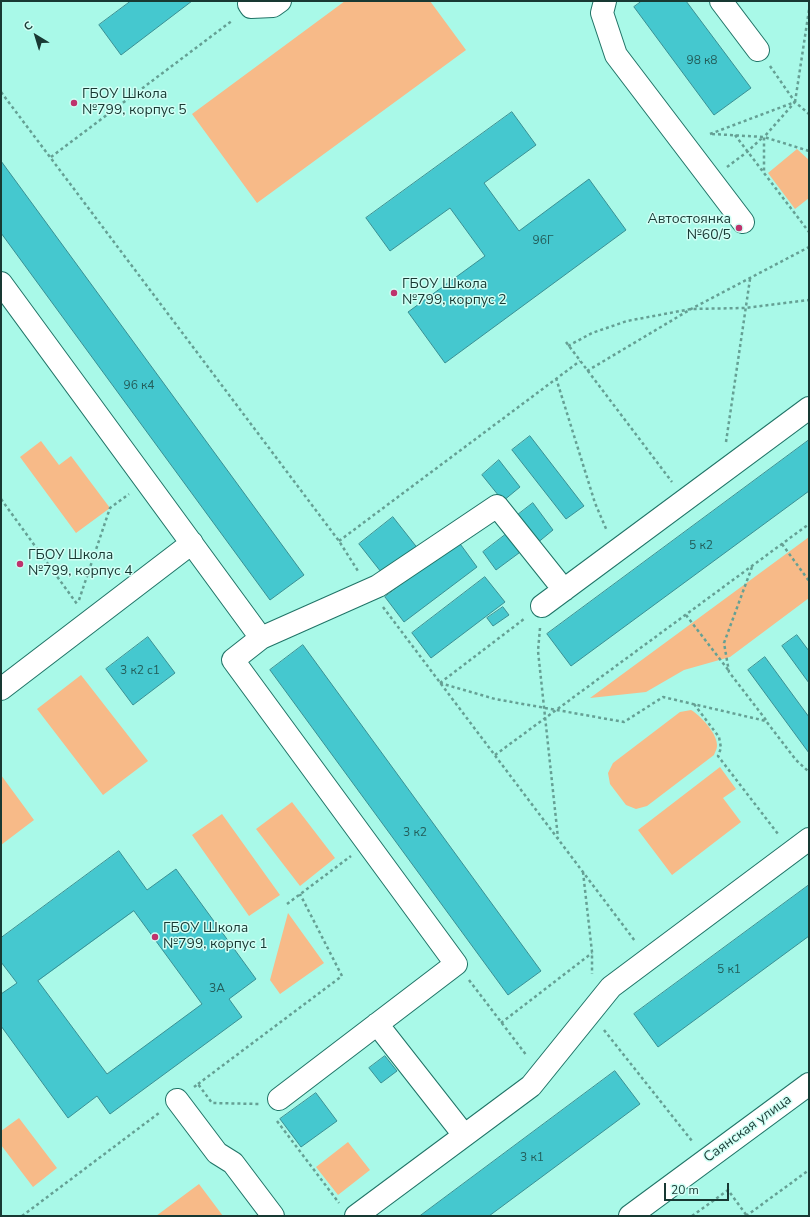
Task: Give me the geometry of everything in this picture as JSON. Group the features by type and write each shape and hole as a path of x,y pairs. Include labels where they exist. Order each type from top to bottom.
{"main road":[{"path":"250,5 273,6 280,1"},
{"path":"605,1 602,13 616,55 743,222"},
{"path":"721,1 758,50"},
{"path":"1,283 261,638"},
{"path":"542,606 809,408"},
{"path":"271,1101 377,1024 456,964 233,660 261,638 378,586 497,506 564,590"},
{"path":"1,689 192,543"},
{"path":"348,1210 464,1135 531,1086 612,987 809,839"},
{"path":"377,1024 464,1135"},
{"name":"Саянская улица","path":"630,1216 809,1084"},
{"path":"176,1100 217,1153 233,1162 273,1216"}],"path":[{"path":"51,157 250,5"},
{"path":"710,179 748,152 764,137 795,102 809,10"},
{"path":"758,50 795,102 809,114"},
{"path":"1,92 339,541 370,590 649,959"},
{"path":"795,102 710,134 764,137 809,151"},
{"path":"734,135 809,232"},
{"path":"764,137 764,173"},
{"path":"587,371 691,309 809,247"},
{"path":"721,473 750,279"},
{"path":"568,346 592,333 627,322 691,309 745,308 809,300"},
{"path":"566,342 685,500"},
{"path":"339,541 580,361"},
{"path":"556,378 595,503 616,551"},
{"path":"1,499 78,604 110,508 146,481"},
{"path":"495,755 809,524"},
{"path":"782,544 809,581"},
{"path":"729,672 724,643 752,567"},
{"path":"440,683 542,606"},
{"path":"542,606 538,651 558,839"},
{"path":"686,615 796,760 809,772"},
{"path":"440,683 494,699 624,722 663,697 766,721"},
{"path":"694,704 719,737 721,748 718,756 791,852"},
{"path":"287,904 367,843"},
{"path":"582,871 592,952 592,975"},
{"path":"22,1216 342,976 300,894"},
{"path":"501,1023 592,952"},
{"path":"456,964 540,1074"},
{"path":"590,1013 692,1141"},
{"path":"198,1084 212,1103 271,1101 348,1210"},
{"path":"692,1216 728,1190 747,1216 809,1170"}],"shaded area":[{"path":"345,1 430,1 466,50 257,203 192,114"},
{"path":"797,149 809,160 809,198 795,209 768,173"},
{"path":"41,441 59,465 71,456 110,508 76,533 20,457"},
{"path":"809,537 809,598 730,657 684,670 646,692 590,698"},
{"path":"81,675 148,761 103,795 37,709"},
{"path":"691,710 703,720 715,736 717,746 714,755 647,806 636,809 626,805 610,784 608,773 613,763 680,712"},
{"path":"720,767 736,789 723,798 741,822 672,875 638,830"},
{"path":"1,775 34,820 1,845"},
{"path":"292,802 335,858 300,886 256,829"},
{"path":"222,814 280,895 249,916 192,835"},
{"path":"288,913 324,963 280,994 270,980"},
{"path":"19,1118 57,1168 33,1187 1,1145 1,1131"},
{"path":"348,1142 370,1170 338,1195 316,1167"},
{"path":"199,1184 223,1216 156,1216"}],"building":[{"path":"131,1 192,1 121,55 99,25"},
{"path":"642,1 686,1 751,88 714,115 634,7"},
{"path":"512,112 536,145 484,183 519,231 589,179 626,230 445,363 408,312 485,256 450,208 390,251 366,218"},
{"path":"1,161 304,575 270,600 1,233"},
{"path":"530,436 584,506 566,519 512,450"},
{"path":"809,440 809,491 571,666 547,634"},
{"path":"499,460 520,487 503,501 482,475"},
{"path":"533,503 553,530 536,544 515,517"},
{"path":"393,517 419,550 385,577 359,544"},
{"path":"509,532 523,550 496,570 483,552"},
{"path":"458,541 477,567 404,622 385,597"},
{"path":"485,577 505,602 431,658 412,633"},
{"path":"503,607 509,615 493,626 487,618"},
{"path":"797,635 809,651 809,683 782,646"},
{"path":"148,637 175,673 133,705 106,669"},
{"path":"303,645 541,971 508,995 270,670"},
{"path":"765,657 809,717 809,753 748,670"},
{"path":"119,851 147,890 176,869 256,979 229,999 242,1017 110,1114 97,1096 68,1118 1,1026 1,994 17,983 1,962 1,938","holes":["134,911 202,1004 107,1074 38,981"]},
{"path":"809,885 809,936 658,1047 634,1014"},
{"path":"385,1056 397,1071 381,1083 369,1068"},
{"path":"615,1071 640,1104 489,1216 420,1216"},
{"path":"316,1093 337,1121 301,1147 280,1119"}],"place":[{"name":"ГБОУ Школа №799, корпус 5","path":"74,103"},
{"name":"Автостоянка №60/5","path":"739,228"},
{"name":"ГБОУ Школа №799, корпус 2","path":"394,293"},
{"name":"ГБОУ Школа №799, корпус 4","path":"20,564"},
{"name":"ГБОУ Школа №799, корпус 1","path":"155,937"}]}
